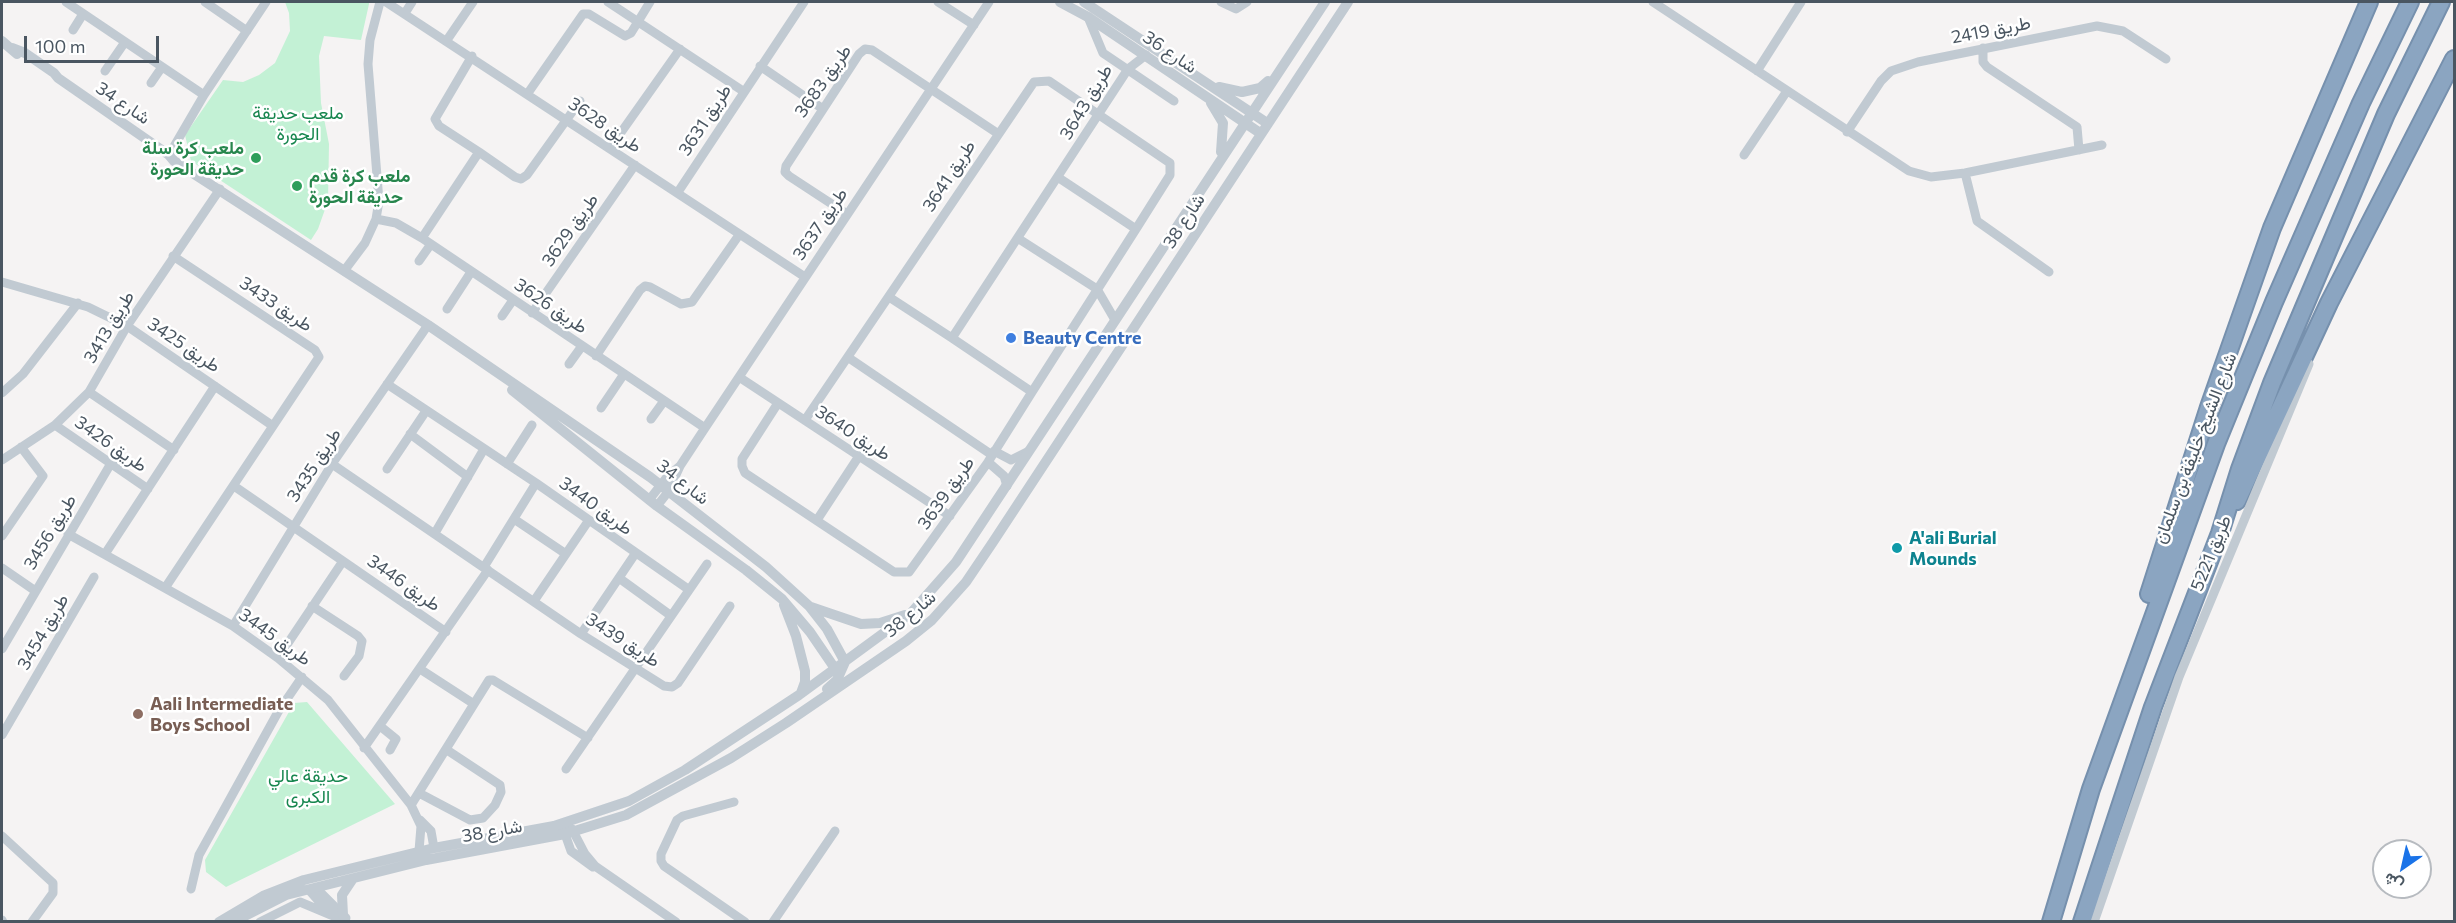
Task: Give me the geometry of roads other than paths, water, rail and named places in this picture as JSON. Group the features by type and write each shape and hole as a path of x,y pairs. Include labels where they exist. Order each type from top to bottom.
{"highway":[{"path":"2091,789 2142,615 2209,407 2264,251 2369,2"},
{"name":"شارع الشيخ خليفة بن سلمان","path":"2051,921 2091,789 2220,433 2274,302 2352,124 2410,2"},
{"path":"2082,921 2153,707 2220,533 2240,469 2272,383 2386,114 2440,2"},
{"path":"2220,533 2259,460 2314,334 2377,205 2454,58"}],"street":[{"path":"66,2 204,95"},
{"path":"205,2 247,31"},
{"path":"169,155 204,95 266,2"},
{"path":"344,271 365,243 376,219 379,183 368,64 370,40 380,2"},
{"name":"طريق 3628","path":"386,2 568,119 805,277"},
{"path":"405,13 412,2"},
{"path":"447,40 473,2"},
{"path":"608,2 743,91"},
{"path":"528,93 583,14 589,14 625,36 650,2"},
{"name":"طريق 3631","path":"678,192 804,2"},
{"path":"938,2 974,25"},
{"name":"طريق 3637","path":"653,503 680,466 989,2"},
{"name":"شارع 36","path":"1060,2 1088,17 1146,55 1267,123"},
{"path":"1221,2 1236,9 1247,2"},
{"name":"شارع 38","path":"845,662 911,613 956,562 1273,77 1325,2"},
{"name":"شارع 38","path":"219,921 263,896 423,856 570,831 626,815 786,723 932,620 966,582 1348,2"},
{"path":"1653,2 1909,171 1931,177 1965,173 2102,145"},
{"path":"1757,71 1801,2"},
{"name":"شارع 36","path":"1087,3 1206,89 1244,123 1260,133"},
{"path":"73,30 83,14"},
{"name":"طريق 3643","path":"952,338 1059,178 1128,69 1101,50 1088,17"},
{"name":"طريق 2419","path":"1847,132 1881,81 1892,71 1918,62 2097,26 2123,31 2166,59"},
{"name":"شارع 34","path":"2,41 36,60 58,78 169,155 177,156 217,184 220,189 464,349 664,489 766,567 809,606 827,629 845,662"},
{"path":"105,71 125,42"},
{"path":"1983,48 1983,62 1987,67 2077,127 2079,150"},
{"path":"610,148 680,49"},
{"name":"طريق 3683","path":"847,214 785,172 786,166 859,54 865,50 872,50 997,133"},
{"path":"1146,55 1128,69 1174,101"},
{"path":"472,56 435,119 439,126 515,177 521,179 527,175 580,101"},
{"path":"760,66 823,109"},
{"path":"151,83 162,67"},
{"path":"1206,89 1242,92 1260,88 1273,77"},
{"name":"طريق 3641","path":"805,420 890,297 997,133 1034,82 1050,81 1167,160 1172,167 1170,175 1136,229"},
{"path":"1206,89 1223,123 1224,144 1218,163"},
{"path":"1744,154 1786,91"},
{"path":"422,238 479,152"},
{"name":"طريق 3629","path":"532,313 635,165"},
{"path":"1965,173 1977,221 2049,272"},
{"path":"991,456 1136,229 1059,178"},
{"name":"طريق 3413","path":"2,460 55,425 89,392 127,326 220,189"},
{"name":"طريق 5221","path":"2094,921 2137,792 2183,666 2288,411 2368,241 2377,205"},
{"name":"طريق 3626","path":"376,219 396,223 422,238 705,428"},
{"path":"596,356 640,290 650,286 681,304 692,302 739,235"},
{"path":"1019,239 1097,289 1115,320"},
{"path":"419,261 431,244"},
{"name":"طريق 3433","path":"165,588 315,365 318,354 174,256"},
{"path":"447,309 471,272"},
{"name":"طريق 3425","path":"2,282 78,303 127,326 273,426"},
{"path":"890,297 1032,392"},
{"path":"502,316 513,300"},
{"path":"2,393 23,374 78,303"},
{"name":"طريق 3435","path":"233,626 332,464 428,325"},
{"path":"569,364 582,346"},
{"name":"شارع 34","path":"464,349 653,503 782,599 810,632 837,672"},
{"name":"طريق 3639","path":"778,403 742,459 743,470 899,574 913,569 991,456 849,358"},
{"path":"601,408 624,374"},
{"name":"طريق 3640","path":"739,377 950,516"},
{"name":"طريق 3440","path":"387,384 537,483 688,590"},
{"name":"طريق 3426","path":"105,554 215,386"},
{"name":"طريق 3426","path":"89,392 174,450"},
{"path":"651,419 664,401"},
{"path":"387,469 426,411"},
{"name":"طريق 3426","path":"55,425 148,489"},
{"path":"507,464 532,425"},
{"path":"410,434 468,477"},
{"path":"2,536 43,476 21,447"},
{"path":"435,533 484,449"},
{"path":"991,456 1011,460 1031,450"},
{"path":"817,520 859,456"},
{"path":"991,456 1004,476 1007,486"},
{"name":"طريق 3439","path":"332,464 581,634 664,686 672,687 678,683 730,606"},
{"name":"طريق 3456","path":"2,649 34,590 110,465"},
{"path":"364,748 447,632 537,483"},
{"path":"234,486 294,527"},
{"path":"514,519 566,554"},
{"path":"534,601 589,520"},
{"name":"طريق 3446","path":"294,527 447,632"},
{"name":"طريق 3445","path":"68,534 233,626 302,677 328,700 418,818 431,831 434,848"},
{"path":"581,634 635,554"},
{"name":"طريق 3446","path":"278,658 343,561"},
{"path":"566,769 706,564"},
{"path":"2,568 34,590"},
{"name":"طريق 3454","path":"2,735 94,577"},
{"path":"619,578 670,615"},
{"path":"782,599 796,636 805,671 805,682 800,695"},
{"path":"312,606 358,636 362,641 358,656 344,676"},
{"path":"809,606 861,624 880,623 911,613"},
{"path":"786,723 793,713 832,685 837,672 845,662"},
{"path":"420,669 474,704"},
{"path":"837,672 856,675"},
{"name":"شارع 38","path":"434,848 554,826 629,801 675,776 837,672"},
{"path":"191,889 199,855 278,712 302,677"},
{"path":"411,806 487,681 493,680 588,738"},
{"path":"380,726 396,739 390,750"},
{"path":"419,793 470,820 483,818 495,805 501,792 500,785 447,750"},
{"path":"734,802 683,816 677,820 661,854 661,861 664,866 745,921"},
{"path":"418,818 423,834 423,856"},
{"path":"570,831 583,818"},
{"path":"554,826 570,831"},
{"path":"570,831 576,857 676,921"},
{"path":"773,921 835,831"},
{"path":"2,836 53,883 53,893 32,921"},
{"path":"423,856 434,848"},
{"name":"شارع 38","path":"233,921 310,884 352,880 423,856"},
{"path":"342,918 342,896 352,880"},
{"path":"310,884 342,918"},
{"path":"265,921 286,895"},
{"path":"265,921 300,902 342,918"}],"place":[{"name":"ملعب كرة سلة حديقة الحورة","path":"256,158"},
{"name":"ملعب كرة قدم حديقة الحورة","path":"297,186"},
{"name":"Beauty Centre","path":"1011,338"},
{"name":"A'ali Burial Mounds","path":"1897,548"},
{"name":"Aali Intermediate Boys School","path":"138,714"}],"park label":[{"name":"ملعب حديقة الحورة","path":"298,123"},
{"name":"حديقة عالي الكبرى","path":"308,786"}]}
